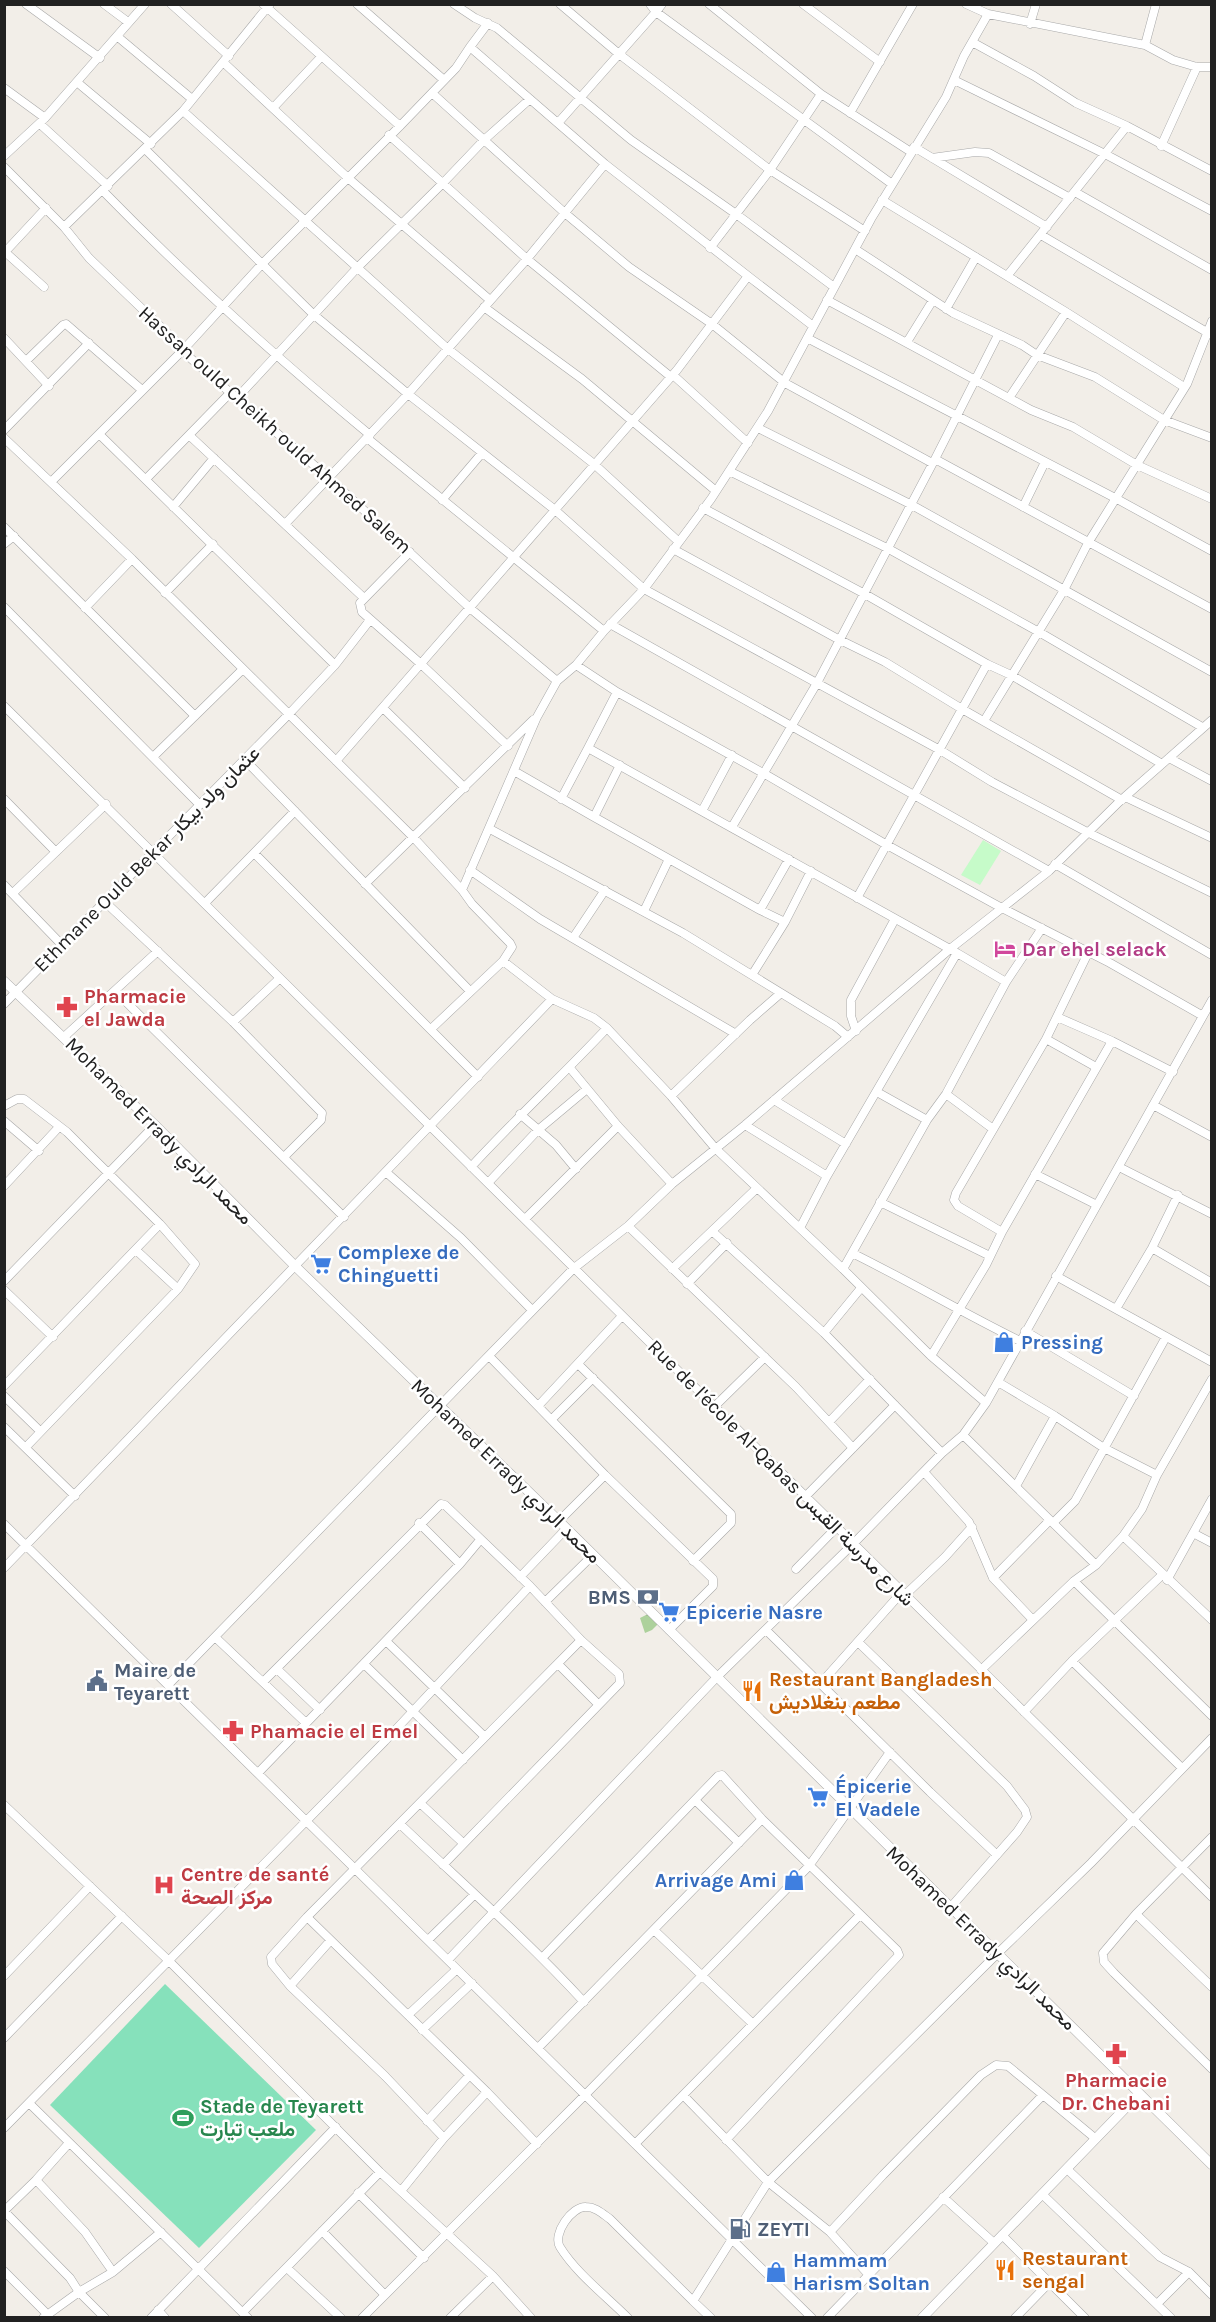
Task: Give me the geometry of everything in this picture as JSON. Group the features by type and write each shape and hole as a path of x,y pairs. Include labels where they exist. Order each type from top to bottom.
{"street":[{"path":"26,4 100,58"},
{"path":"104,4 128,22"},
{"path":"4,156 78,83 128,22 146,4"},
{"path":"171,4 273,108 348,178 402,223 487,304 582,379 716,491"},
{"path":"357,4 444,80"},
{"path":"454,4 503,33 631,140 834,287"},
{"path":"560,4 619,54 770,170 865,231"},
{"path":"650,4 656,12 892,184"},
{"path":"558,123 662,4"},
{"path":"709,4 821,94 1047,227"},
{"path":"803,4 880,62"},
{"path":"850,113 913,4"},
{"path":"966,4 988,14 1030,24 1145,45 1173,60 1197,67 1212,68"},
{"path":"1030,24 1036,4"},
{"path":"1145,45 1156,4"},
{"path":"64,227 149,147 183,111 267,6 400,126"},
{"path":"462,890 537,717 557,681 576,665 607,627 644,589 716,491 758,428 785,383 813,326 882,200 946,97 988,14"},
{"path":"52,481 184,349 261,265 456,68 488,24"},
{"path":"118,37 151,67 192,99"},
{"path":"972,42 1076,102 1212,171"},
{"path":"470,47 605,164 813,326"},
{"path":"273,108 321,57"},
{"path":"1161,146 1197,67"},
{"path":"954,80 1105,154 1212,211"},
{"path":"78,83 149,147 261,265 313,314 408,394 555,510 644,589 940,750 992,782 1089,833 1212,893"},
{"path":"4,88 42,121 154,244 277,357 441,500 514,558 607,627 1049,871"},
{"path":"432,93 566,214 629,267 712,324 785,383 1212,609"},
{"path":"710,248 770,170 821,94"},
{"path":"146,479 277,357 313,314 357,268 484,140 530,99"},
{"path":"183,111 448,350 594,464 679,542"},
{"path":"1006,276 1126,126"},
{"path":"389,135 527,259 672,376 748,443"},
{"path":"932,158 975,152 990,153 1212,270"},
{"path":"286,523 330,479 448,350 566,214 605,164"},
{"name":"Hassan ould Cheikh ould Ahmed Salem","path":"4,167 64,227 89,258 184,349 188,356 330,479 471,609 557,681"},
{"path":"882,200 1184,387"},
{"path":"44,287 5,251 46,208"},
{"path":"1041,235 1210,333"},
{"path":"855,249 946,309 1022,345 1037,355 1095,377 1164,420 1212,438"},
{"path":"946,309 976,257"},
{"path":"336,761 672,376 748,276"},
{"path":"827,300 1031,410 1073,427 1137,465 1212,500"},
{"path":"907,342 933,300"},
{"path":"1009,398 1066,312"},
{"path":"984,721 1064,590 1088,543 1184,387 1210,333 1212,321"},
{"path":"26,361 63,325 68,325 142,390"},
{"path":"732,827 817,683 998,335"},
{"path":"4,338 49,386"},
{"path":"807,338 1117,499 1212,551"},
{"path":"4,430 89,343"},
{"path":"758,428 910,504 1212,672"},
{"path":"99,434 335,665"},
{"path":"190,436 364,598"},
{"path":"4,438 52,481 414,837 472,904 512,945 503,961 431,1029"},
{"path":"441,500 482,453"},
{"path":"173,507 214,458"},
{"path":"1023,507 1045,462"},
{"path":"169,1684 573,1269 628,1226 672,1184 954,951 1000,907 1049,871 1124,798 1208,724 887,548 729,471"},
{"path":"703,508 1011,675 1162,764"},
{"path":"4,527 195,716"},
{"path":"4,544 14,536"},
{"path":"165,593 213,544"},
{"path":"673,549 838,639 885,662 962,709 1124,798 1212,838"},
{"path":"410,552 364,598 360,607 370,620 421,664 508,746"},
{"path":"85,608 132,559"},
{"path":"4,607 200,805"},
{"name":"Ethmane Ould Bekar عثمان ولد بيكار","path":"4,1004 289,714 335,665 370,620"},
{"path":"857,898 987,664"},
{"path":"576,665 617,692 732,755 887,845 1000,907 1089,951 1203,1016"},
{"path":"153,757 243,669"},
{"path":"561,799 617,692"},
{"name":"Rue de l'école Al-Qabas شارع مدرسة القبس","path":"4,706 106,804 573,1269 1212,1897"},
{"path":"383,708 465,788"},
{"path":"365,884 537,717"},
{"path":"588,747 1006,982"},
{"path":"702,810 732,755"},
{"path":"1169,758 1212,781"},
{"path":"245,760 470,991"},
{"path":"594,817 620,765"},
{"path":"514,771 785,922"},
{"path":"4,799 56,852"},
{"path":"13,893 106,804"},
{"path":"205,903 255,854 294,811"},
{"path":"490,829 644,911 752,975 848,1037"},
{"path":"255,854 478,1077"},
{"path":"644,911 669,859"},
{"path":"760,910 789,859"},
{"path":"1055,864 1212,955"},
{"path":"470,870 540,919 736,1034"},
{"path":"752,975 785,922 811,872"},
{"path":"4,885 62,945"},
{"path":"573,938 605,890"},
{"path":"105,902 233,1022 322,1113 321,1120 285,1156"},
{"path":"856,1031 851,1016 850,1000 895,919"},
{"path":"843,1269 927,1120 946,1094 1006,982 1042,928"},
{"path":"64,1037 158,951"},
{"path":"800,1228 954,951"},
{"path":"1002,1232 958,1206 954,1200 1046,1039 1089,951"},
{"path":"503,961 552,999 594,1018 607,1028 715,1149 843,1269 931,1356 986,1403"},
{"path":"233,1022 280,978"},
{"name":"Mohamed Errady محمد الرادي","path":"4,981 155,1125 296,1267 559,1521 1212,2164"},
{"path":"115,991 285,1156 344,1217"},
{"path":"670,1096 781,993"},
{"path":"4,1568 387,1173 552,999"},
{"path":"448,1960 717,1677 942,1453 963,1435 986,1403 1212,1000"},
{"path":"1057,1017 1112,1041 1173,1072"},
{"path":"471,1167 520,1114 570,1068 607,1028"},
{"path":"1046,1039 1096,1067"},
{"path":"931,1356 959,1311 1112,1041"},
{"path":"570,1068 618,1126 672,1184"},
{"path":"488,1184 538,1130 587,1089"},
{"path":"877,1092 927,1120"},
{"path":"946,1094 993,1129"},
{"path":"4,1106 18,1099 24,1099 59,1127 92,1156 160,1224 195,1264 178,1289 26,1447"},
{"path":"774,1100 846,1144"},
{"path":"1153,1105 1211,1136"},
{"path":"520,1114 556,1145 576,1169"},
{"path":"4,1121 39,1151"},
{"path":"4,1281 155,1125"},
{"path":"745,1125 827,1176"},
{"path":"525,1219 618,1126"},
{"path":"4,1186 59,1127"},
{"path":"1119,1167 1212,1214"},
{"path":"387,1173 460,1238 532,1310"},
{"path":"1035,1174 1097,1205"},
{"path":"672,1269 757,1188"},
{"path":"1116,1309 1152,1248 1178,1196"},
{"path":"880,1202 990,1256"},
{"path":"4,1386 137,1251 160,1224"},
{"path":"628,1226 765,1357 853,1448"},
{"path":"712,1231 824,1333 942,1453"},
{"path":"687,1284 727,1244"},
{"path":"1152,1248 1212,1283"},
{"path":"137,1251 178,1289"},
{"path":"852,1253 1020,1341"},
{"path":"1056,1276 1212,1362"},
{"path":"824,1333 861,1288"},
{"path":"4,1290 52,1336"},
{"path":"539,1405 622,1316"},
{"path":"1025,1331 1134,1396"},
{"path":"993,1578 1075,1501 1166,1337"},
{"path":"489,1356 715,1583 669,1630"},
{"path":"714,1407 765,1357"},
{"path":"578,1364 731,1514 731,1523 693,1561"},
{"path":"552,1419 593,1378"},
{"path":"830,1422 870,1379"},
{"path":"981,1670 1074,1581 1096,1564 1123,1536 1142,1509 1158,1475 1212,1379"},
{"path":"998,1382 1104,1448 1158,1475"},
{"path":"4,1395 40,1431"},
{"path":"805,1497 895,1405"},
{"path":"1016,1486 1055,1416"},
{"path":"4,1427 75,1496"},
{"path":"963,1435 1096,1564"},
{"path":"924,1472 969,1522 993,1578 1033,1620"},
{"path":"559,1521 605,1475"},
{"path":"1024,1712 1072,1661 1164,1577 1212,1499"},
{"path":"263,1682 441,1504 445,1505 530,1586 581,1640 619,1674 620,1683 443,1865"},
{"path":"420,1523 460,1564"},
{"path":"4,1524 812,2318"},
{"path":"796,1569 837,1527"},
{"path":"821,1683 903,1594 945,1557 972,1527"},
{"path":"520,1577 566,1529"},
{"path":"1192,1533 1212,1543"},
{"path":"1123,1536 1212,1620"},
{"path":"258,1773 460,1564 480,1540"},
{"path":"545,1602 593,1555"},
{"path":"1074,1581 1212,1716"},
{"path":"4,2128 305,1819 385,1741 411,1710 530,1586"},
{"path":"766,1630 997,1855"},
{"path":"214,1637 306,1723"},
{"path":"444,2138 385,2076 290,1986 272,1964 271,1957 307,1917 581,1640"},
{"path":"386,1641 485,1737"},
{"path":"858,1641 1007,1786 1025,1810 1027,1817 1023,1824 950,1908"},
{"path":"1072,1661 1182,1768"},
{"path":"364,1664 463,1760"},
{"path":"558,1664 598,1704"},
{"path":"277,1670 320,1710"},
{"path":"693,2301 768,2182 997,1954 1092,1863 1212,1738"},
{"path":"362,2318 537,2144 809,1866 890,1752"},
{"path":"543,1957 718,1776 722,1775 762,1819 897,1950 899,1955 726,2140"},
{"path":"695,1800 739,1843"},
{"path":"420,1803 463,1843"},
{"path":"4,1805 168,1960 380,2172 493,2276 531,2318"},
{"path":"538,2048 762,1819"},
{"path":"400,1824 543,1957 584,2002"},
{"path":"1212,1837 1181,1866 1103,1953 1104,1962 1212,2069"},
{"path":"4,1976 90,1886"},
{"path":"428,1941 474,1895"},
{"path":"1136,1914 1212,1988"},
{"path":"635,2144 860,1915"},
{"path":"4,2038 122,1916"},
{"path":"307,1917 408,2014 537,2144"},
{"path":"654,1930 753,2024"},
{"path":"290,1986 330,1941"},
{"path":"408,2014 457,1969"},
{"path":"422,2030 472,1983"},
{"path":"830,2232 973,2084 996,2065 1008,2066 1096,2139"},
{"path":"428,2121 469,2076"},
{"path":"401,2191 444,2138 487,2092"},
{"path":"922,2318 1139,2094"},
{"path":"683,2095 768,2182 830,2232 868,2274"},
{"path":"827,2318 1043,2095"},
{"path":"29,2103 246,2315 287,2268 380,2172"},
{"path":"151,2318 336,2127"},
{"path":"69,2143 4,2211 70,2278 79,2292 105,2318"},
{"path":"1066,2169 1160,2258 1189,2272 1212,2295"},
{"path":"36,2180 85,2232 113,2272"},
{"path":"358,2193 424,2258"},
{"path":"1042,2194 1158,2303 1171,2318"},
{"path":"943,2198 994,2243"},
{"path":"628,2318 559,2246 557,2237 559,2230 582,2206 596,2209 610,2219 711,2318"},
{"path":"322,2231 386,2295"},
{"path":"4,2271 45,2316 113,2272 161,2232"},
{"path":"1002,2235 1085,2318"},
{"path":"287,2268 340,2318"},
{"path":"1158,2303 1189,2272"},
{"path":"452,2317 493,2276"},
{"path":"1015,2318 1050,2282"},
{"path":"158,2310 165,2318"}],"green space":[{"path":"983,840 1001,851 980,885 961,875"},
{"path":"650,1613 659,1623 645,1633 640,1618"},
{"name":"Stade de Teyarett ملعب تيارت","path":"165,1984 316,2130 199,2248 50,2105"}],"place":[{"name":"Dar ehel selack","path":"1005,949"},
{"name":"Pharmacie el Jawda","path":"67,1007"},
{"name":"Complexe de Chinguetti","path":"321,1264"},
{"name":"Pressing","path":"1004,1342"},
{"name":"BMS","path":"648,1597"},
{"name":"Epicerie Nasre","path":"669,1612"},
{"name":"Maire de Teyarett","path":"97,1681"},
{"name":"Restaurant Bangladesh مطعم بنغلاديش","path":"752,1691"},
{"name":"Phamacie el Emel","path":"233,1731"},
{"name":"Épicerie El Vadele","path":"818,1797"},
{"name":"Arrivage Ami","path":"794,1880"},
{"name":"Centre de santé مركز الصحة","path":"164,1885"},
{"name":"Pharmacie Dr. Chebani","path":"1116,2054"},
{"name":"Stade de Teyarett ملعب تيارت","path":"183,2118"},
{"name":"ZEYTI","path":"740,2229"},
{"name":"Restaurant sengal","path":"1005,2270"},
{"name":"Hammam Harism Soltan","path":"776,2272"}]}
